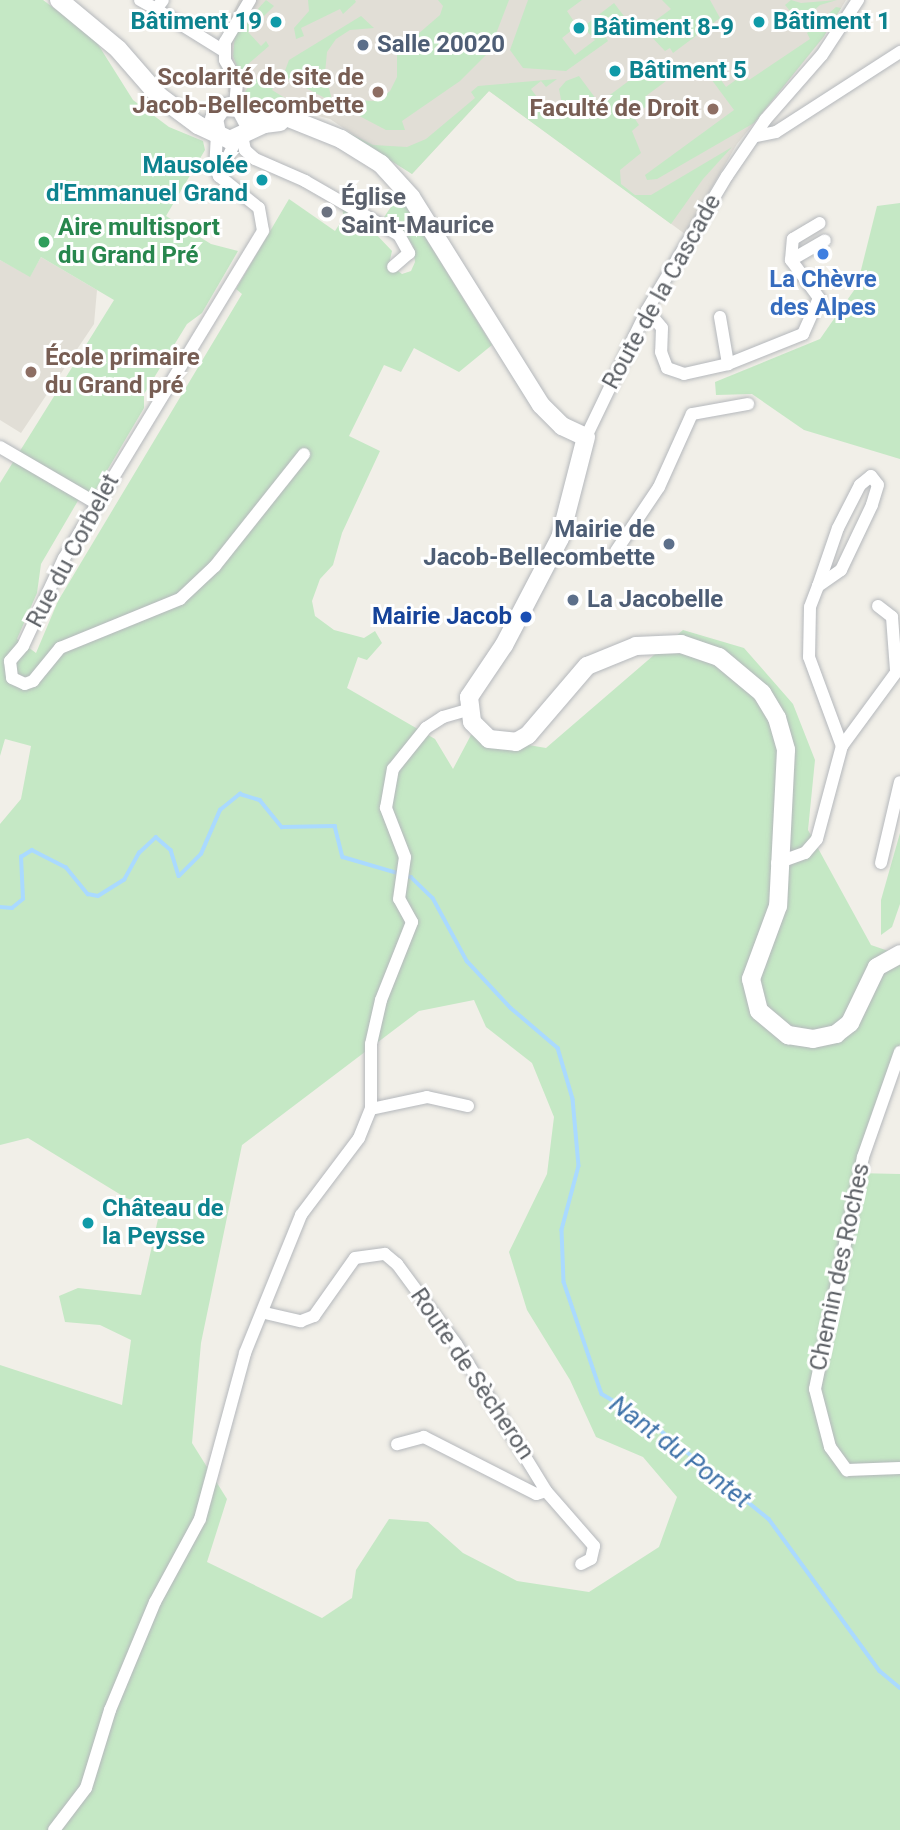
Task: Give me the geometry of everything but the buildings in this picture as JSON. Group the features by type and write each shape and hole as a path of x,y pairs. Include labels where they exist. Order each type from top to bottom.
{"street":[{"path":"59,0 118,49 169,105 217,133 240,137 264,124 301,124"},
{"path":"140,0 160,5 224,51 237,81 239,109 248,124 219,176"},
{"path":"224,51 250,0"},
{"name":"Route de la Cascade","path":"586,437 647,310 745,152 822,55 858,0"},
{"path":"756,136 776,132 900,52"},
{"path":"169,105 216,114 239,109 286,117 363,150 399,181 541,405 562,426 586,437 560,538 504,645 469,697 468,710 472,722 489,739 516,742 528,735 566,687 598,659 651,643 681,644 710,652 755,684 781,728 786,771 777,863 776,917 756,956 751,979 759,1011 776,1028 800,1039 836,1034 850,1023 877,967 900,954"},
{"path":"216,114 215,167 219,176"},
{"path":"240,137 245,150 255,159 305,181 399,235 409,253 393,267"},
{"name":"Rue du Corbelet","path":"219,176 258,208 263,231 96,503 45,595 23,646 10,661 9,670 17,681 33,681 60,648 180,599 215,566 304,454"},
{"path":"647,310 662,328 661,352 667,368 684,374 728,364 803,334 813,318 819,298 791,260 793,239 820,223"},
{"path":"791,260 825,240"},
{"path":"720,317 728,364"},
{"path":"616,551 659,487 692,414 748,404"},
{"path":"0,447 96,503"},
{"path":"818,586 841,569 867,516 878,485 871,476 860,485 838,528 810,607 809,657 842,746"},
{"path":"777,863 813,845 842,746 898,668 892,617 878,606"},
{"path":"54,1830 86,1788 110,1710 177,1555 200,1519 245,1353 265,1313 301,1216 359,1138 371,1110 371,1044 381,1000 412,922 399,899 405,857 386,808 393,769 426,728 443,717 468,710"},
{"path":"881,863 900,782"},
{"path":"779,838 796,847 813,845"},
{"name":"Chemin des Roches","path":"900,1052 863,1157 815,1390 830,1447 847,1470 900,1468"},
{"path":"371,1110 426,1097 468,1106"},
{"name":"Route de Sècheron","path":"265,1313 301,1321 314,1316 355,1258 385,1254 397,1264 456,1345 546,1491 536,1494 424,1437 397,1444"},
{"path":"546,1491 594,1546 592,1559 581,1564"}],"shaded area":[{"path":"239,0 846,0 823,38 737,144 685,234 489,91 412,174 330,119 228,92 228,81 219,66 219,43"},
{"name":"École primaire du Grand pré","path":"41,257 97,290 94,324 21,433 0,420 0,260 30,276"}],"green space":[{"path":"0,0 43,0 94,38 133,100 169,127 203,141 205,150 166,216 211,244 238,251 202,313 187,324 144,394 144,408 95,491 79,499 41,564 37,593 17,639 36,653 58,601 242,294 236,289 289,199 335,231 344,217 341,204 358,215 392,251 389,264 402,274 411,271 415,262 413,246 404,233 380,223 399,195 492,345 459,372 414,348 401,372 384,365 349,436 380,451 342,533 333,565 320,579 312,601 315,616 334,630 364,638 375,631 382,643 367,660 358,657 347,688 435,739 453,769 471,735 546,748 683,630 744,648 793,704 815,760 808,830 871,945 900,955 900,1044 855,1173 900,1174 900,1830 0,1830 0,1365 122,1405 131,1340 100,1325 65,1322 59,1296 78,1288 141,1295 160,1210 126,1198 28,1138 0,1145 0,824 21,799 31,746 5,739 0,756 0,483 114,300 41,257 30,277 0,260","holes":["474,1000 486,1027 532,1063 554,1117 547,1174 509,1252 527,1310 570,1380 596,1437 643,1457 677,1497 659,1547 589,1592 517,1581 463,1553 428,1522 389,1519 356,1570 352,1598 322,1618 207,1562 227,1499 192,1443 201,1343 242,1145 419,1011"]},
{"path":"266,0 274,6 248,32 261,46 266,41 269,46 239,72 233,56 235,34"},
{"path":"308,0 356,2 343,14 340,9 301,28 304,36 296,39 294,28 309,11"},
{"path":"438,0 509,0 489,52 460,81 402,121 405,130 386,130 283,76 289,60 361,16 374,28 350,30 336,39 327,52 325,73 332,100 344,107 347,100 376,101 390,91 397,77 397,55 389,42 394,37 403,47 440,15 443,6"},
{"path":"528,0 582,0 567,11 577,26 562,38 575,55 595,40 583,27 614,3 627,20 605,36 608,41 566,71 523,68 510,50"},
{"path":"662,0 710,0 720,18 673,53 670,48 665,51 644,29 671,9"},
{"path":"791,0 801,3 837,0 820,5 800,23 785,5"},
{"path":"836,7 841,8 824,36 754,123 657,179 647,180 645,175 734,110 703,68 709,63 726,87 744,74 749,80 810,39 807,33"},
{"path":"653,63 666,81 646,96 651,103 633,116 639,125 632,131 641,153 620,170 621,184 635,195 651,195 732,147 703,179 671,224 489,91 412,174 337,127 373,145 407,147 426,139 475,98 471,92 478,86 557,79 546,87 541,81 531,89 552,117 563,110 559,89 566,81 579,76 599,103"},
{"path":"252,79 268,79 275,83 272,90 301,108 249,106 243,96"},
{"path":"900,203 900,459 804,430 752,394 716,395 715,382 820,339 857,286 877,206"},
{"path":"900,833 900,904 892,927 881,935 881,900"}],"waterway":[{"name":"Nant du Pontet","path":"0,907 12,908 23,899 21,857 32,850 66,867 88,894 98,896 124,880 139,853 156,837 171,850 179,876 201,854 220,810 240,794 260,800 282,827 335,826 343,857 411,877 433,898 467,961 511,1008 558,1048 573,1099 579,1166 562,1230 564,1282 602,1394 654,1425 769,1519 880,1671 900,1688"}],"place":[{"name":"Bâtiment 19","path":"276,22"},
{"name":"Bâtiment 1","path":"759,22"},
{"name":"Bâtiment 8-9","path":"579,28"},
{"name":"Salle 20020","path":"363,45"},
{"name":"Bâtiment 5","path":"615,71"},
{"name":"Scolarité de site de Jacob-Bellecombette","path":"378,92"},
{"name":"Faculté de Droit","path":"713,109"},
{"name":"Mausolée d'Emmanuel Grand","path":"262,180"},
{"name":"Église Saint-Maurice","path":"327,212"},
{"name":"Aire multisport du Grand Pré","path":"44,242"},
{"name":"La Chèvre des Alpes","path":"823,254"},
{"name":"École primaire du Grand pré","path":"31,372"},
{"name":"Mairie de Jacob-Bellecombette","path":"669,544"},
{"name":"La Jacobelle","path":"573,600"},
{"name":"Mairie Jacob","path":"526,617"},
{"name":"Château de la Peysse","path":"88,1223"}]}
